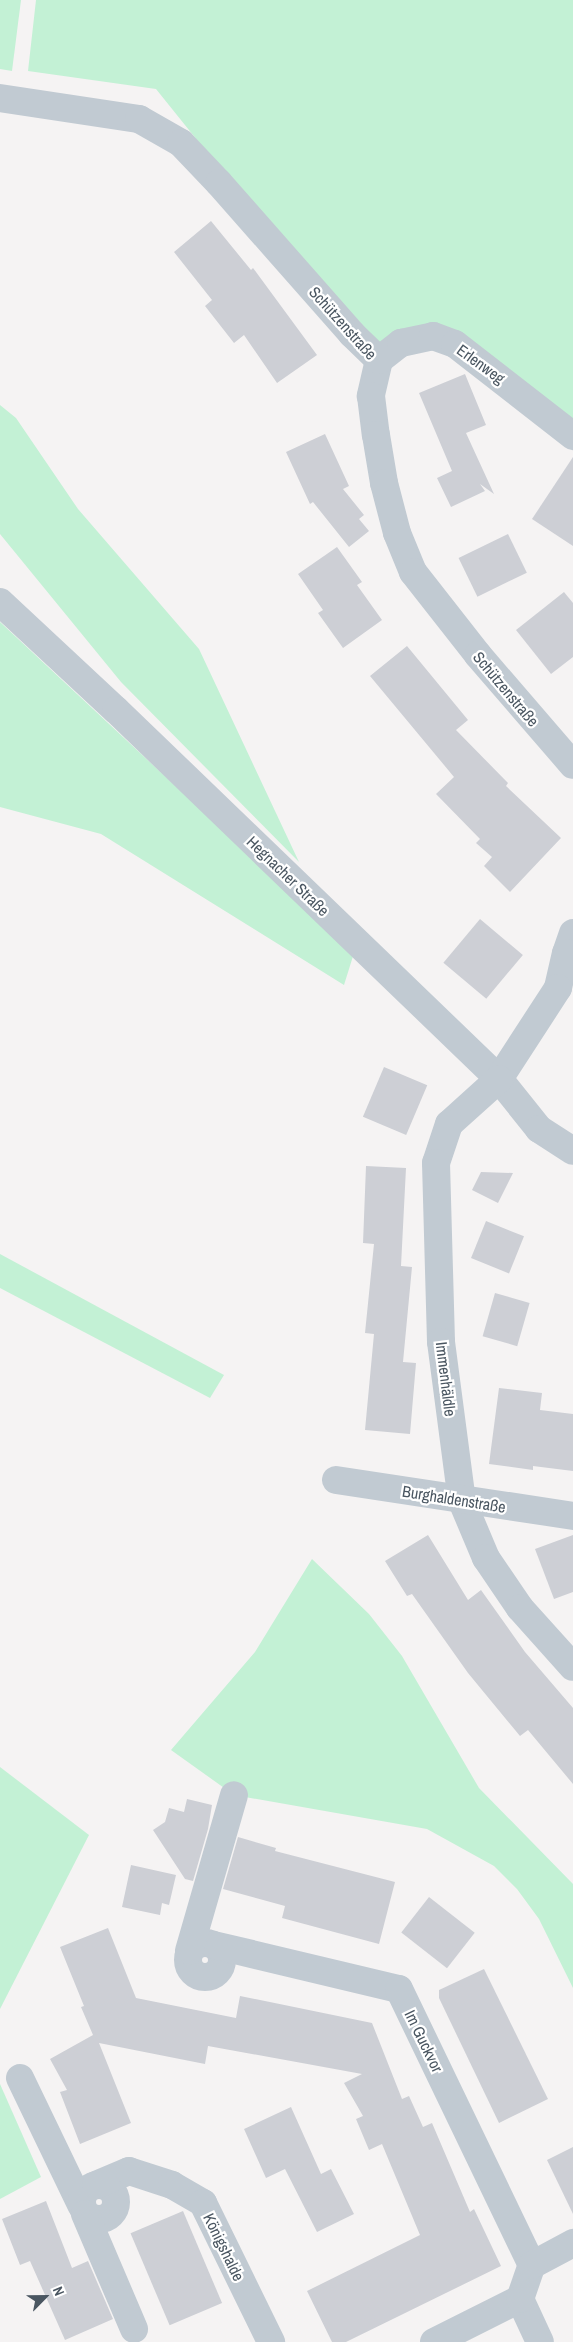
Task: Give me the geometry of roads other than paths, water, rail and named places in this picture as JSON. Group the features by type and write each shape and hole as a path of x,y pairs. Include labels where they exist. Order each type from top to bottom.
{"street":[{"name":"Schützenstraße","path":"0,98 139,119 181,143 219,183 352,334 380,360 371,396 376,435 384,483 397,533 414,572 478,655 573,765"},
{"name":"Erlenweg","path":"380,360 401,343 434,336 455,344 573,436"},
{"name":"Hegnacher Straße","path":"0,602 116,710 499,1080 539,1129 573,1151"},
{"path":"499,1080 566,991 566,953 573,933"},
{"name":"Immenhäldle","path":"499,1080 449,1124 436,1163 441,1342 462,1501 486,1558 520,1608 573,1667"},
{"name":"Burghaldenstraße","path":"336,1480 462,1501 573,1516"},
{"name":"Im Guckvor","path":"234,1795 202,1948 399,1989 532,2265"},
{"path":"20,2078 87,2201 134,2329"},
{"name":"Königshalde","path":"87,2201 129,2172 172,2185 203,2203 270,2342"},
{"path":"434,2342 520,2299 532,2265 573,2243"},
{"path":"520,2299 540,2342"}]}
